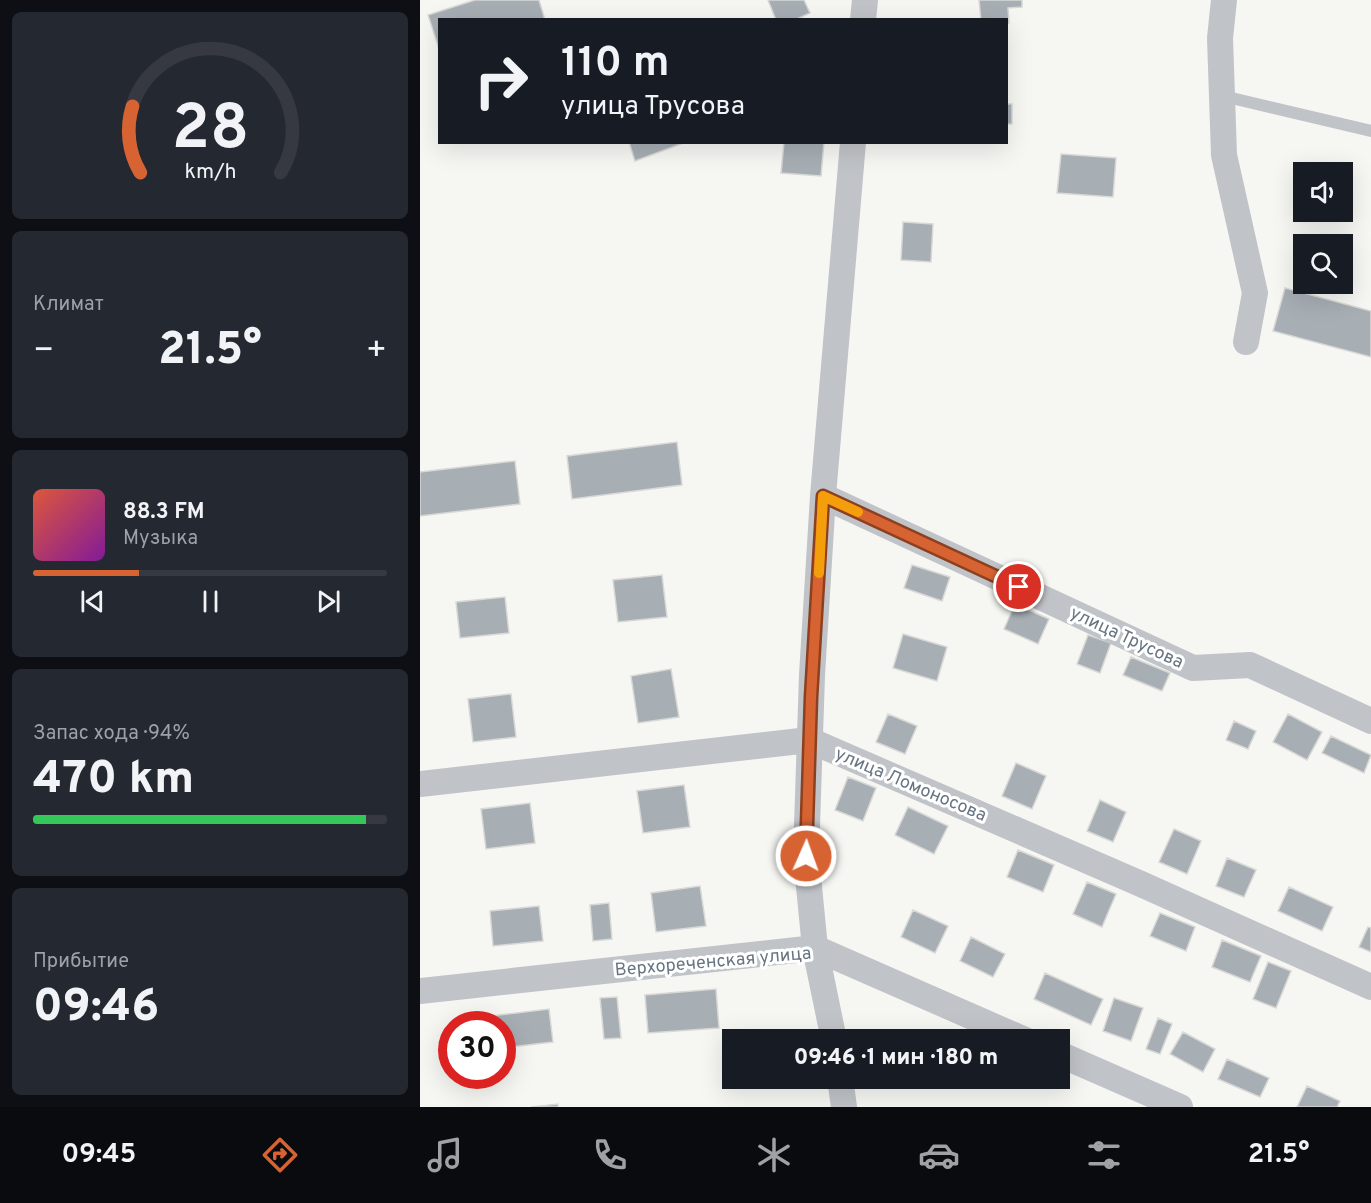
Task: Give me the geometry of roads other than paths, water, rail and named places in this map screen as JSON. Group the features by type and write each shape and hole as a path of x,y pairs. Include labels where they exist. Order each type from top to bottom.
{"street":[{"path":"863,18 865,0"},
{"path":"1224,0 1220,38 1224,155 1255,293 1246,342"},
{"path":"832,1029 815,948 806,856 809,740 823,496 853,144"},
{"name":"улица Трусова","path":"823,496 1193,668 1250,664 1371,721"},
{"name":"улица Ломоносова","path":"420,784 809,740 1152,888 1371,987"},
{"name":"Верхореченская улица","path":"420,991 815,948 1000,1029"},
{"path":"1070,1059 1180,1107"},
{"path":"842,1089 844,1107"}],"lane":[{"path":"1223,96 1371,131"}]}
